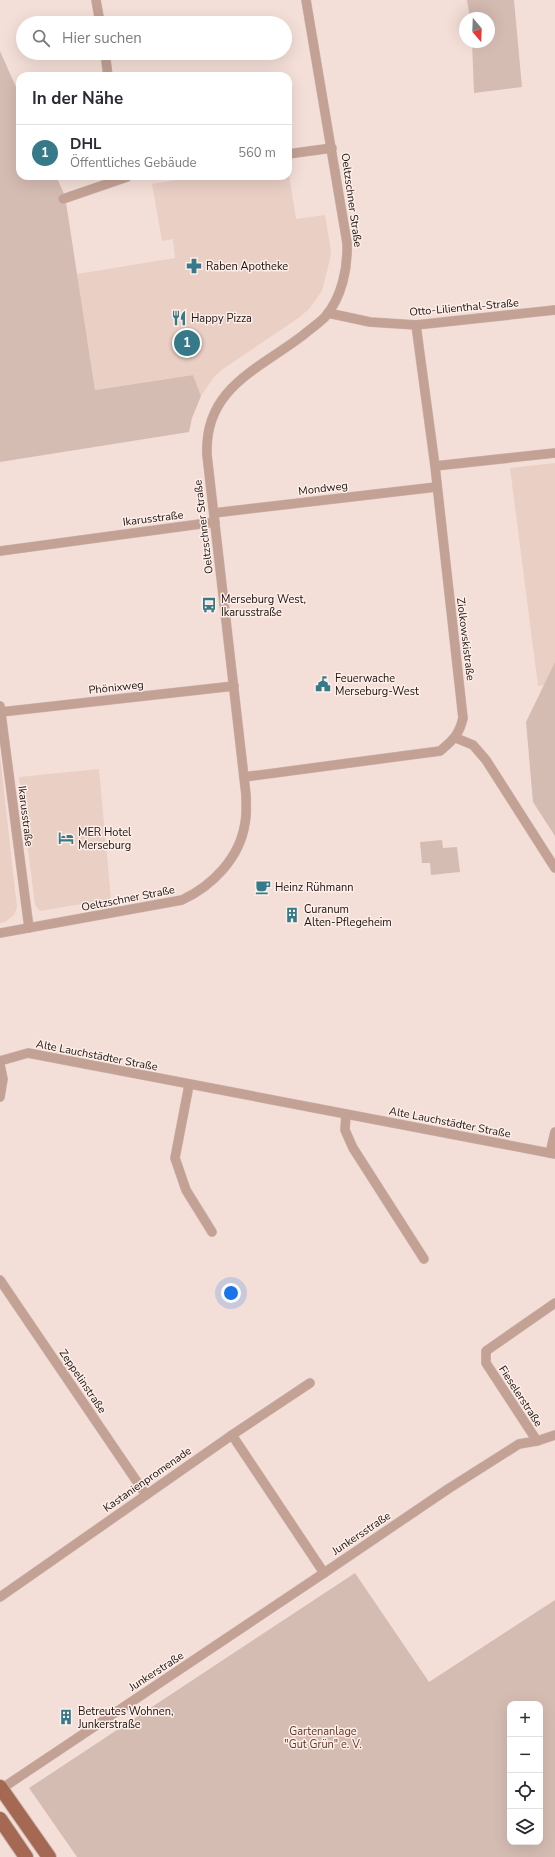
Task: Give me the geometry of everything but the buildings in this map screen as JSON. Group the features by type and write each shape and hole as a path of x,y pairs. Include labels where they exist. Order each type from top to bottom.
{"main road":[{"path":"0,1788 49,1857"},
{"path":"0,1819 26,1857"}],"street":[{"path":"96,0 99,16"},
{"name":"Oeltzschner Straße","path":"0,933 182,900 202,890 218,875 239,843 245,825 246,811 244,777 206,446 210,419 224,394 242,378 306,333 328,312 340,290 348,255 332,148 318,76 306,0"},
{"path":"106,60 107,72"},
{"path":"292,153 332,148"},
{"path":"63,199 118,180"},
{"name":"Otto-Lilienthal-Straße","path":"328,312 370,322 416,325 555,310"},
{"name":"Ziolkowskistraße","path":"416,325 435,466 436,487 463,718 456,738"},
{"path":"435,466 555,453"},
{"name":"Mondweg","path":"214,518 436,487"},
{"name":"Ikarusstraße","path":"0,551 214,518"},
{"name":"Phönixweg","path":"0,709 234,686"},
{"name":"Ikarusstraße","path":"0,709 29,928"},
{"path":"244,777 440,751 456,738 473,745 486,760 555,868"},
{"name":"Alte Lauchstädter Straße","path":"0,1060 28,1054 553,1153 555,1132"},
{"path":"0,1065 3,1079 0,1097"},
{"path":"189,1085 175,1158 186,1190 212,1232"},
{"path":"346,1114 345,1130 353,1148 424,1259"},
{"name":"Zeppelinstraße","path":"0,1280 146,1495"},
{"name":"Fieselerstraße","path":"537,1441 486,1363 486,1351 555,1303"},
{"name":"Kastanienpromenade","path":"0,1597 232,1434 310,1383"},
{"path":"232,1434 324,1573"},
{"name":"Junkersstraße","path":"324,1573 448,1489 519,1444 537,1441 555,1435"},
{"name":"Junkerstraße","path":"0,1788 324,1573"}],"shaded area":[{"path":"176,180 290,180 296,219 325,215 331,251 322,291 309,309 300,317 223,369 214,377 201,396 193,375 95,390 77,274 175,258 173,239 162,241 152,184"},
{"path":"555,463 555,684 538,686 510,468"},
{"path":"0,756 17,907 14,915 5,922 0,923"},
{"name":"MER Hotel Merseburg","path":"99,769 111,899 40,911 35,905 19,777"}],"green space":[{"path":"467,0 514,0 522,87 474,93 472,48 495,48 495,12 469,12"},
{"path":"0,51 16,87 16,180 58,180 65,196 95,390 193,375 201,396 192,418 189,432 0,462"},
{"path":"555,662 555,836 533,802 526,722"},
{"path":"442,840 443,848 457,847 460,872 431,875 430,863 422,863 420,842"},
{"name":"Gartenanlage \"Gut Grün\" e. V.","path":"355,1573 429,1682 555,1600 555,1857 77,1857 29,1788"}],"place":[{"name":"Raben Apotheke","path":"194,266"},
{"name":"Happy Pizza","path":"179,318"},
{"name":"DHL","path":"187,343"},
{"name":"Merseburg West, Ikarusstraße","path":"209,605"},
{"name":"Feuerwache Merseburg-West","path":"323,684"},
{"name":"MER Hotel Merseburg","path":"66,838"},
{"name":"Heinz Rühmann","path":"263,887"},
{"name":"Curanum Alten-Pflegeheim","path":"292,915"},
{"name":"Betreutes Wohnen, Junkerstraße","path":"66,1717"}]}
